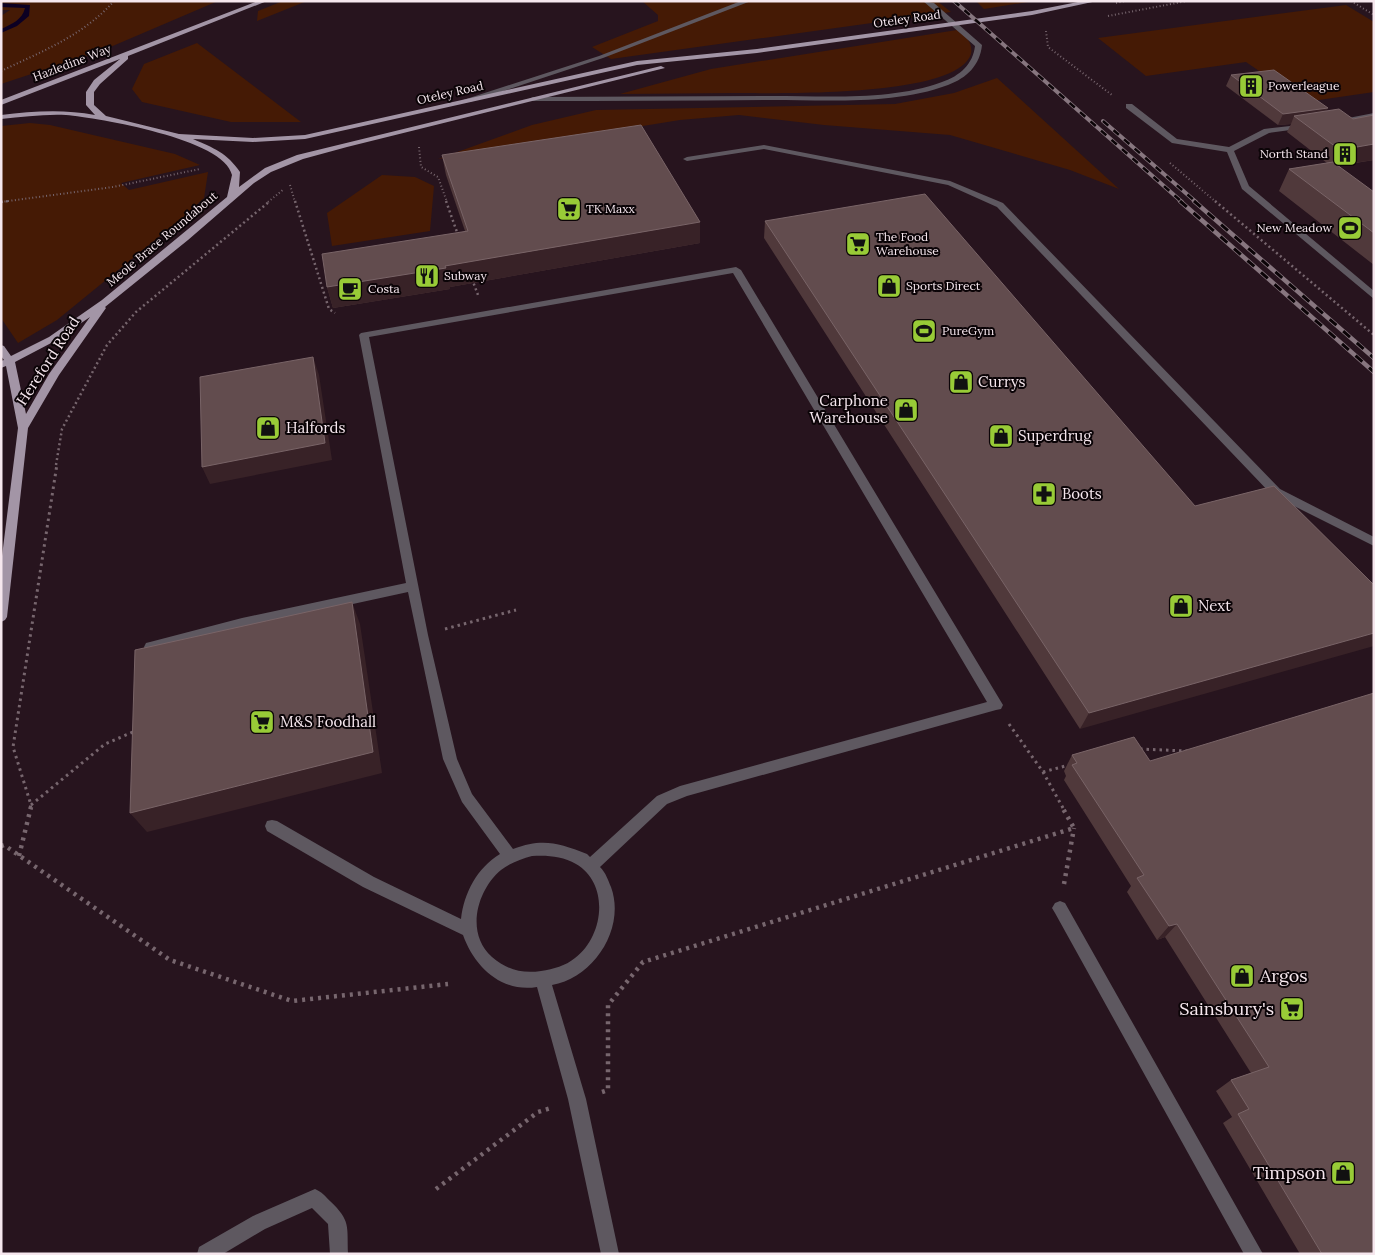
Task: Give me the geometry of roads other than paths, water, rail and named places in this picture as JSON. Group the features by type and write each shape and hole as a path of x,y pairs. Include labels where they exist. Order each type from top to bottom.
{"main road":[{"name":"Hazledine Way","path":"1,103 264,1"},
{"name":"Oteley Road","path":"231,198 250,181 268,170 300,157 638,73 723,56 1032,13 1094,1"},
{"name":"Hazledine Way","path":"103,118 90,105 90,92 97,82 127,58 150,45"},
{"name":"Oteley Road","path":"181,136 253,140 305,137 637,63 723,56"},
{"name":"Meole Brace Roundabout","path":"1,117 45,113 73,114 103,118 181,136 217,153 231,162 236,172 236,183 231,198 185,238 106,302 52,339 6,364"},
{"name":"Hereford Road","path":"1,617 23,428 54,374 106,302"},
{"path":"1,348 23,428"}],"street":[{"path":"727,10 731,1"},
{"path":"457,104 596,58 748,1"},
{"path":"532,99 829,98 877,96 925,90 955,80 974,64 978,56 979,45 932,4 926,1"},
{"path":"1130,106 1175,141 1230,150 1267,131 1316,124"},
{"path":"1325,123 1374,116"},
{"path":"687,158 764,147 950,183 1000,205 1276,492 1374,542"},
{"path":"1230,150 1245,187 1374,296"},
{"path":"510,856 467,798 450,760 422,635 364,335 736,270 996,705 789,760 685,790 662,800 591,866"},
{"path":"150,647 242,623 413,586"},
{"path":"272,826 324,858 418,909 469,930"},
{"path":"532,849 553,849 574,854 591,866 603,882 609,902 608,922 600,943 585,960 566,974 543,981 515,978 502,974 486,964 474,948 469,930 469,908 477,887 492,869 510,856 532,849"},
{"path":"1060,908 1254,1254"},
{"path":"543,981 577,1099 610,1254"},
{"path":"206,1254 222,1242 276,1213 315,1198 336,1220 339,1254"}],"waterway":[{"path":"1,5 28,6 26,16 15,25 1,31"}],"railway":[{"path":"954,1 1182,202"},
{"path":"1103,121 1196,202"},
{"path":"1180,201 1374,372"},
{"path":"1194,201 1374,358"}],"place":[{"name":"Powerleague","path":"1251,86"},
{"name":"North Stand","path":"1345,154"},
{"name":"TK Maxx","path":"569,209"},
{"name":"New Meadow","path":"1350,228"},
{"name":"The Food Warehouse","path":"858,244"},
{"name":"Subway","path":"427,276"},
{"name":"Sports Direct","path":"889,286"},
{"name":"Costa","path":"350,289"},
{"name":"PureGym","path":"924,331"},
{"name":"Currys","path":"961,382"},
{"name":"Carphone Warehouse","path":"906,410"},
{"name":"Halfords","path":"268,428"},
{"name":"Superdrug","path":"1001,436"},
{"name":"Boots","path":"1044,494"},
{"name":"Next","path":"1181,606"},
{"name":"M&S Foodhall","path":"262,722"},
{"name":"Argos","path":"1242,976"},
{"name":"Sainsbury's","path":"1292,1009"},
{"name":"Timpson","path":"1343,1173"}]}
